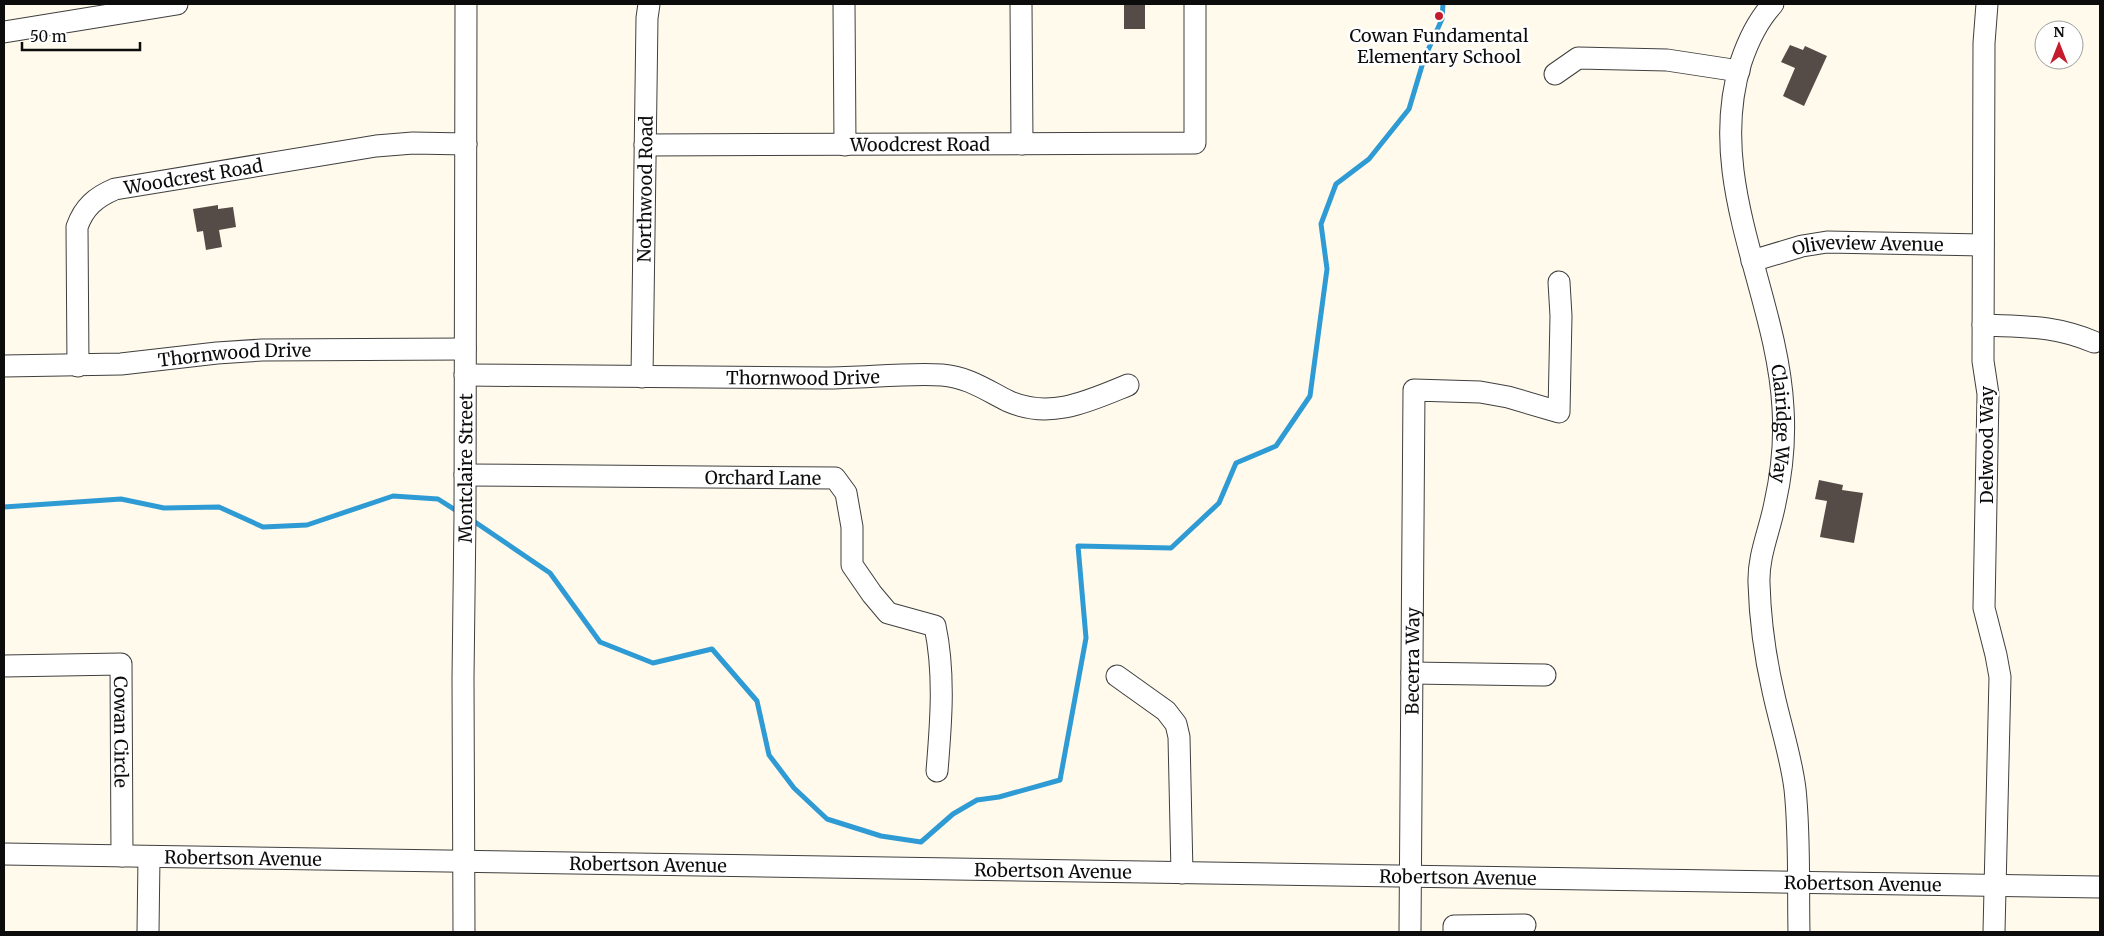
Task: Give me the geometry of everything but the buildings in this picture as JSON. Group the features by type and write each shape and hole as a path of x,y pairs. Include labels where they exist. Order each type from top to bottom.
{"street":[{"path":"4,32 177,4"},
{"name":"Montclaire Street","path":"464,932 463,678 466,4"},
{"name":"Northwood Road","path":"642,377 647,18 649,4"},
{"path":"844,4 845,145"},
{"path":"1021,4 1022,144"},
{"name":"Woodcrest Road","path":"645,146 1195,143 1195,4"},
{"name":"Clairidge Way","path":"1773,4 1756,27 1738,71 1730,117 1730,146 1732,174 1742,223 1770,322 1780,375 1783,409 1781,470 1775,505 1764,542 1759,578 1760,615 1766,653 1795,788 1799,932"},
{"name":"Delwood Way","path":"1987,4 1984,43 1983,361 1988,394 1984,608 2000,677 1994,932"},
{"path":"1555,74 1578,58 1667,60 1738,71"},
{"name":"Woodcrest Road","path":"78,366 77,227 87,207 104,193 115,189 376,146 412,143 466,144"},
{"name":"Oliveview Avenue","path":"1752,261 1802,246 1827,242 1984,245"},
{"name":"Becerra Way","path":"1410,932 1414,390 1480,392 1508,397 1559,412 1561,316 1559,282"},
{"path":"1983,325 2047,327 2070,332 2094,342"},
{"name":"Thornwood Drive","path":"4,366 121,364 262,350 465,349"},
{"name":"Thornwood Drive","path":"465,375 841,378 942,375 966,379 1009,402 1032,408 1056,409 1079,404 1128,385"},
{"name":"Orchard Lane","path":"465,475 835,478 846,493 852,527 852,564 857,572 888,613 934,626 938,642 941,712 937,771"},
{"name":"Cowan Circle","path":"4,666 121,664 122,856"},
{"path":"1412,674 1545,675"},
{"path":"1117,676 1166,711 1176,724 1179,737 1182,872"},
{"name":"Robertson Avenue","path":"4,854 2100,887"},
{"path":"148,932 149,857"},
{"path":"1454,932 1454,926 1525,924"}],"waterway":[{"path":"472,520 550,573 600,642 653,663 712,649 757,701 769,755 794,788 827,819 881,836 921,842 953,814 977,800 999,797 1060,780 1086,638 1078,546 1171,548 1219,503 1236,463 1276,446 1310,396 1327,269 1321,224 1336,184 1369,159 1409,109 1424,59 1442,19 1443,4"},
{"path":"4,507 121,499 164,508 219,507 263,527 307,525 393,496 438,499 460,513"}],"place":[{"name":"Cowan Fundamental Elementary School","path":"1439,16"}]}
